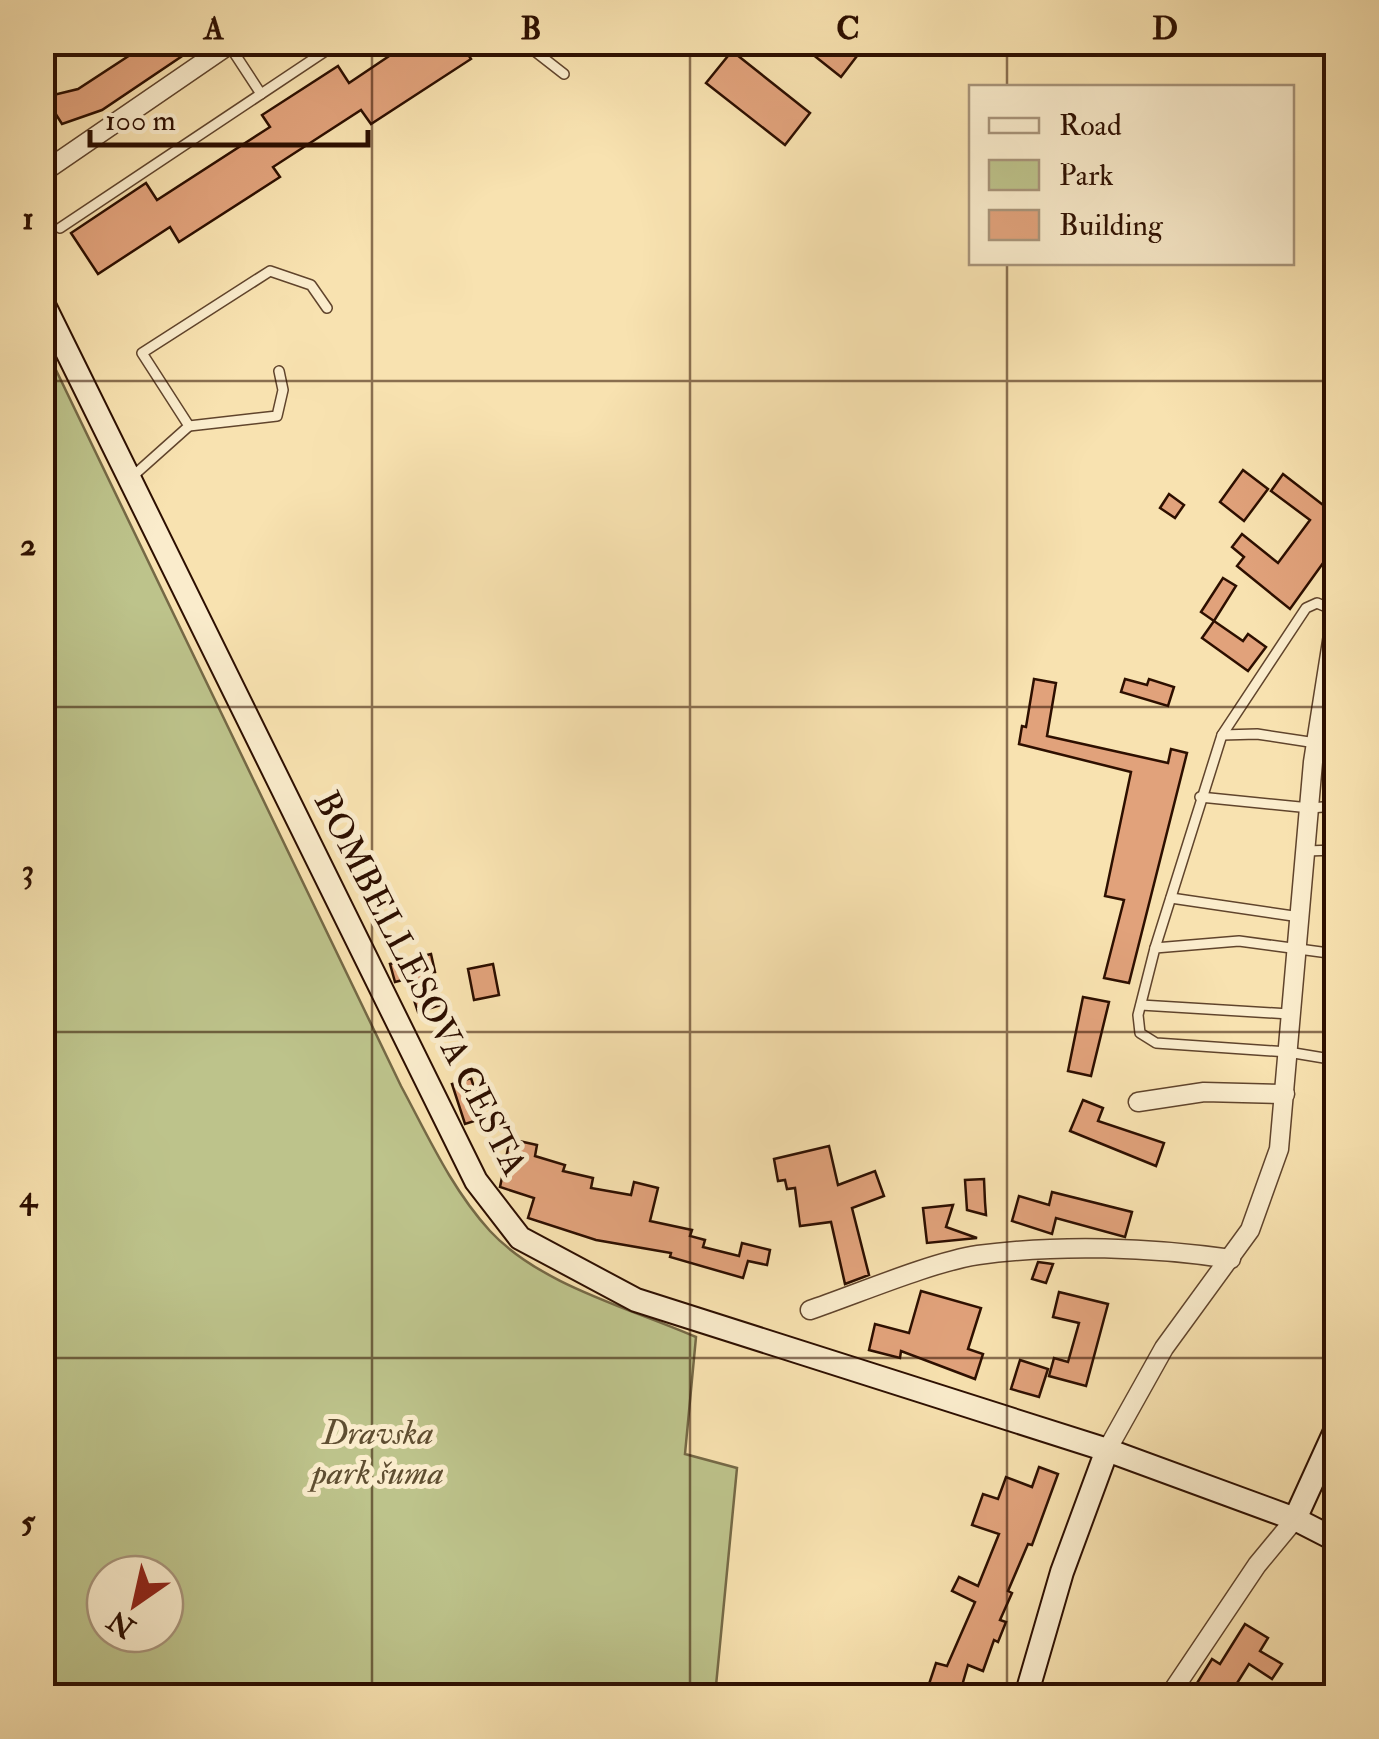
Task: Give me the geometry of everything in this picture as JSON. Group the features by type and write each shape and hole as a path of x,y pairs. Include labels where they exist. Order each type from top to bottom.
{"street":[{"path":"42,172 231,44"},
{"name":"BOMBELLESOVA CESTA","path":"42,302 476,1181 520,1238 636,1300 1107,1450 1296,1520 1336,1540"},
{"path":"1026,1696 1062,1572 1107,1450 1164,1348 1250,1230 1279,1150 1316,743 1336,613"},
{"path":"1138,1102 1204,1092 1285,1094"},
{"path":"810,1310 976,1255 1139,1250 1232,1259"},
{"path":"1169,1696 1257,1566 1296,1520 1336,1429"}],"lane":[{"path":"60,228 339,42"},
{"path":"523,42 564,74"},
{"path":"231,44 261,94"},
{"path":"190,426 142,352 270,271 311,284 327,308"},
{"path":"131,478 190,426 276,416 283,390 280,371"},
{"path":"1336,613 1317,603 1306,608 1222,735 1154,948 1141,1004 1140,1033 1156,1043 1288,1052 1336,1060"},
{"path":"1222,735 1257,734 1316,743"},
{"path":"1200,797 1310,808 1336,806"},
{"path":"1306,850 1336,850"},
{"path":"1171,898 1300,918"},
{"path":"1154,948 1188,942 1240,941 1336,954"},
{"path":"1141,1004 1289,1014"}],"green space":[{"name":"Dravska park šuma","path":"42,341 401,1086 452,1179 490,1231 534,1266 587,1293 696,1337 685,1454 737,1468 715,1696 43,1696"}],"building":[{"path":"150,42 203,42 102,110 62,124 45,97 78,89"},
{"path":"410,42 460,42 471,59 371,124 361,110 273,167 280,177 179,242 170,227 98,274 71,233 146,183 157,200 270,127 262,115 338,66 349,83"},
{"path":"797,42 840,42 857,56 841,77"},
{"path":"732,51 810,113 785,145 706,83"},
{"path":"1243,470 1268,489 1244,521 1220,502"},
{"path":"1283,474 1336,515 1336,545 1290,609 1237,566 1244,557 1232,547 1242,534 1278,563 1310,520 1271,491"},
{"path":"1169,494 1184,505 1175,518 1160,508"},
{"path":"1223,578 1236,586 1214,621 1201,612"},
{"path":"1214,621 1243,641 1248,634 1266,647 1248,671 1202,638"},
{"path":"1034,679 1056,683 1047,736 1168,763 1171,749 1187,753 1129,983 1104,978 1124,900 1105,896 1131,772 1019,744"},
{"path":"1125,679 1147,685 1149,679 1174,687 1168,706 1121,692"},
{"path":"431,954 435,972 431,973 441,1005 418,1012 407,979 395,982 390,964"},
{"path":"493,964 499,995 474,1000 468,969"},
{"path":"1083,997 1109,1002 1091,1076 1068,1071"},
{"path":"471,1078 484,1118 465,1124 452,1084"},
{"path":"1083,1100 1103,1108 1098,1121 1164,1143 1156,1166 1070,1131"},
{"path":"510,1139 537,1145 535,1156 565,1165 563,1171 593,1178 591,1188 631,1195 634,1182 658,1188 650,1221 692,1230 690,1236 705,1240 703,1247 739,1256 742,1243 770,1250 767,1265 748,1261 743,1278 670,1257 671,1253 596,1240 528,1218 534,1198 500,1187"},
{"path":"829,1146 838,1185 875,1171 884,1196 852,1208 869,1275 845,1284 831,1222 800,1226 795,1188 787,1189 785,1180 778,1181 774,1159"},
{"path":"984,1179 986,1215 967,1210 965,1180"},
{"path":"1052,1192 1132,1212 1125,1237 1056,1218 1052,1234 1012,1221 1019,1196 1049,1205"},
{"path":"953,1205 946,1227 977,1238 927,1243 923,1208"},
{"path":"1038,1262 1053,1264 1046,1283 1032,1279"},
{"path":"921,1291 981,1308 968,1349 983,1354 975,1379 901,1351 900,1358 869,1350 875,1324 909,1333"},
{"path":"1059,1292 1108,1304 1086,1386 1049,1376 1054,1358 1068,1362 1079,1323 1053,1317"},
{"path":"1020,1360 1048,1369 1039,1397 1011,1389"},
{"path":"1039,1467 1058,1474 1032,1545 1028,1544 1008,1591 1012,1593 1000,1620 1006,1622 998,1642 994,1640 983,1671 968,1665 959,1696 925,1696 936,1663 947,1666 975,1602 952,1591 959,1577 978,1586 999,1534 972,1525 983,1494 998,1499 1006,1477 1032,1487"},
{"path":"1245,1624 1268,1638 1260,1651 1282,1664 1272,1679 1249,1664 1229,1696 1189,1696 1212,1659 1220,1664"}]}
